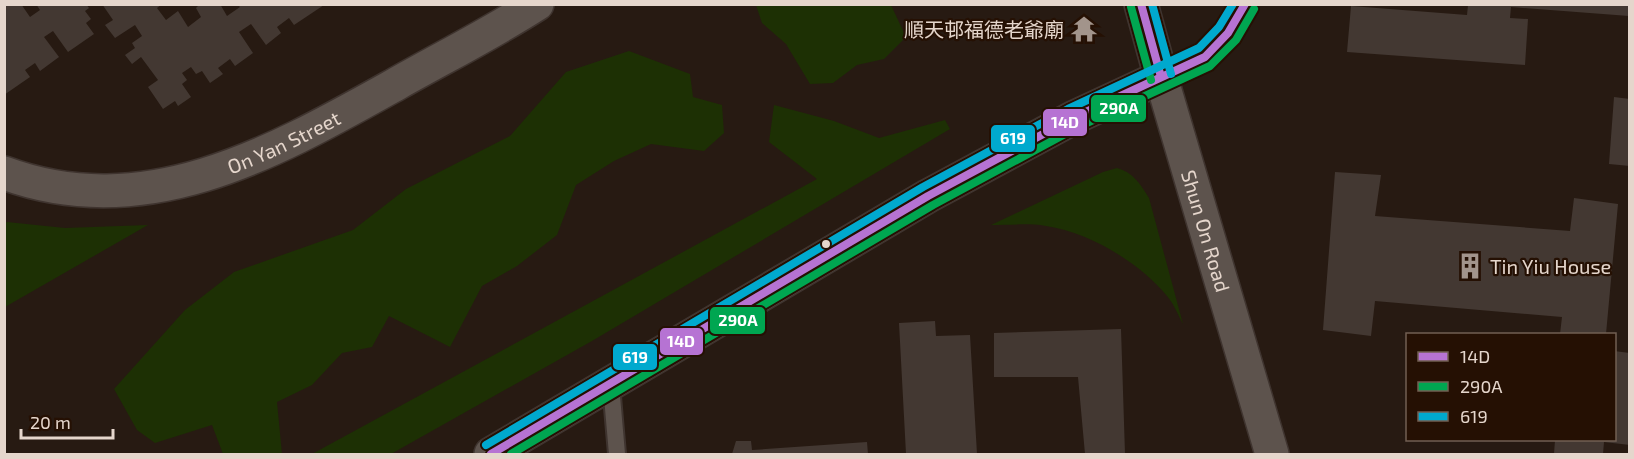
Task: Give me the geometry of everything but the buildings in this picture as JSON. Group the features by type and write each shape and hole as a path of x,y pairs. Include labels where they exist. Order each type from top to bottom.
{"street":[{"name":"On Yan Street","path":"4,173 37,183 96,191 154,188 191,180 237,165 324,124 537,4"},
{"name":"Shun On Road","path":"1141,4 1272,454"},
{"path":"491,454 928,196 1073,118 1161,77"}],"lane":[{"path":"1230,4 1234,25"},
{"path":"1161,77 1205,57 1221,43 1245,4"},
{"path":"611,385 617,454"}],"green space":[{"path":"756,5 891,5 906,37 884,59 857,65 833,83 810,84 786,44 762,23"},
{"path":"629,51 690,74 693,97 722,105 724,133 704,151 651,144 614,161 576,185 557,235 517,266 482,286 450,347 389,316 372,347 342,353 312,385 277,402 282,454 223,454 212,425 155,443 137,430 114,389 185,310 234,272 353,230 406,189 510,136 566,72"},
{"path":"774,105 834,121 879,138 945,120 950,129 592,341 391,454 312,454 817,179 769,142"},
{"path":"1117,168 1132,176 1149,198 1183,324 1174,306 1156,284 1128,261 1096,242 1062,229 1046,226 991,225 1103,172"},
{"path":"7,222 65,228 148,225 5,307 4,224"}],"transit line":[{"name":"14D","path":"1141,4 1161,77"},
{"name":"619","path":"1152,4 1171,74"},
{"name":"619","path":"486,445 923,187 1068,109 1199,48 1219,27 1233,4"},
{"name":"14D","path":"491,454 928,196 1073,118 1205,57 1228,33 1245,4"},
{"name":"290A","path":"1131,7 1151,80"},
{"name":"290A","path":"511,454 933,205 1078,127 1210,66 1236,40 1254,9"}],"place":[{"name":"順天邨福德老爺廟","path":"1084,29"},
{"name":"Tin Yiu House","path":"1470,266"}]}
